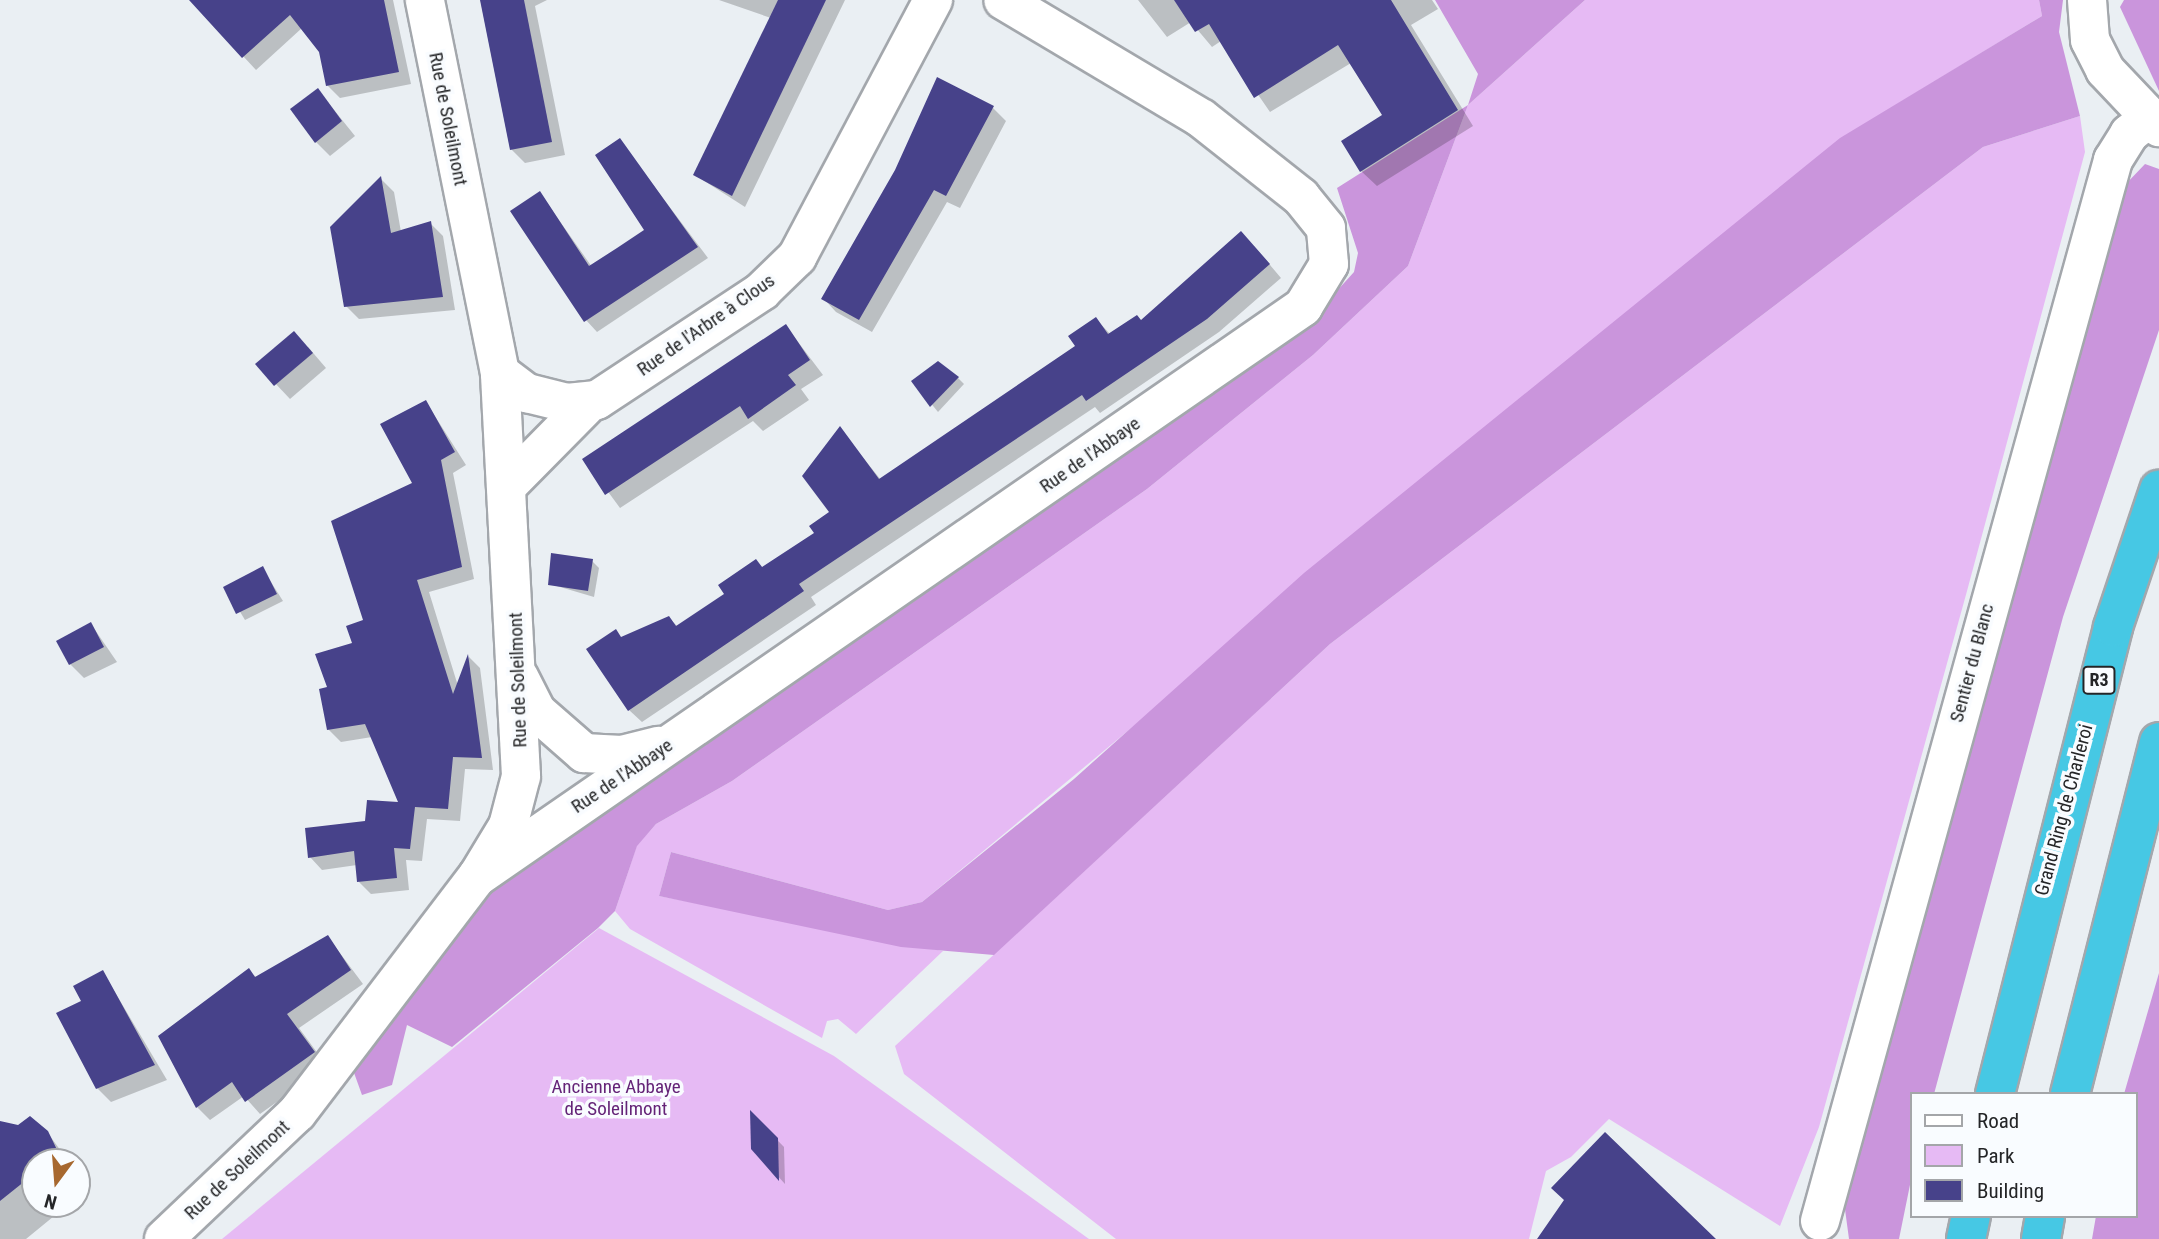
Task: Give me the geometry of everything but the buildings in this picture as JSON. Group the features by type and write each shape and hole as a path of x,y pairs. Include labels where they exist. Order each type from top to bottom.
{"highway":[{"name":"Grand Ring de Charleroi","path":"1996,1092 2113,627 2159,490"},
{"path":"2071,1092 2159,742"},
{"path":"1966,1239 1971,1218"},
{"path":"2041,1239 2045,1218"}],"street":[{"name":"Rue de Soleilmont","path":"164,1239 297,1113 477,877 508,826 521,776 510,483 500,373 425,0"},
{"name":"Rue de l'Arbre à Clous","path":"510,483 591,401 762,290 797,257 933,0"},
{"name":"Rue de l'Abbaye","path":"477,877 1303,307 1329,264 1326,228 1301,197 1201,118 1003,0"},
{"path":"2087,8 2105,70 2154,123"},
{"name":"Sentier du Blanc","path":"1820,1221 2113,160 2129,134 2154,123"},
{"path":"500,373 527,393 591,401"},
{"path":"518,675 536,711 584,753 622,755 671,743"}],"green space":[{"path":"1585,0 2039,0 2042,16 1840,139 922,902 888,910 671,852 659,896 943,951 856,1034 838,1019 827,1021 822,1038 630,929 615,911 637,845 656,824 732,781 1147,489 1313,355 1408,266 1468,105"},
{"path":"2080,116 2085,152 1967,591 1819,1127 1780,1226 1609,1119 1571,1157 1546,1171 1529,1239 1116,1239 904,1074 895,1046 1330,644 1983,147"},
{"name":"Ancienne Abbaye de Soleilmont","path":"599,928 834,1056 1089,1239 222,1239"}],"shaded area":[{"path":"1435,0 1585,0 1468,105 1478,74"},
{"path":"2039,0 2063,0 2059,32 2080,116 1983,147 1330,644 994,955 901,947 659,896 671,852 888,910 922,902 1074,779 1304,573 1840,138 2042,16"},
{"path":"2124,0 2159,0 2159,91 2120,7"},
{"path":"1468,105 1408,266 1313,355 1147,489 732,781 656,824 637,846 615,911 598,928 452,1047 407,1025 392,1085 362,1095 353,1070 480,896 1293,333 1354,272 1358,253 1337,188"},
{"path":"2145,164 2159,169 2159,330 2063,617 1935,1092 1910,1092 1910,1185 1899,1239 1849,1239 1844,1202 2124,186"},
{"path":"2159,973 2159,1239 2092,1239 2096,1218 2138,1218 2138,1092 2125,1092"}]}
